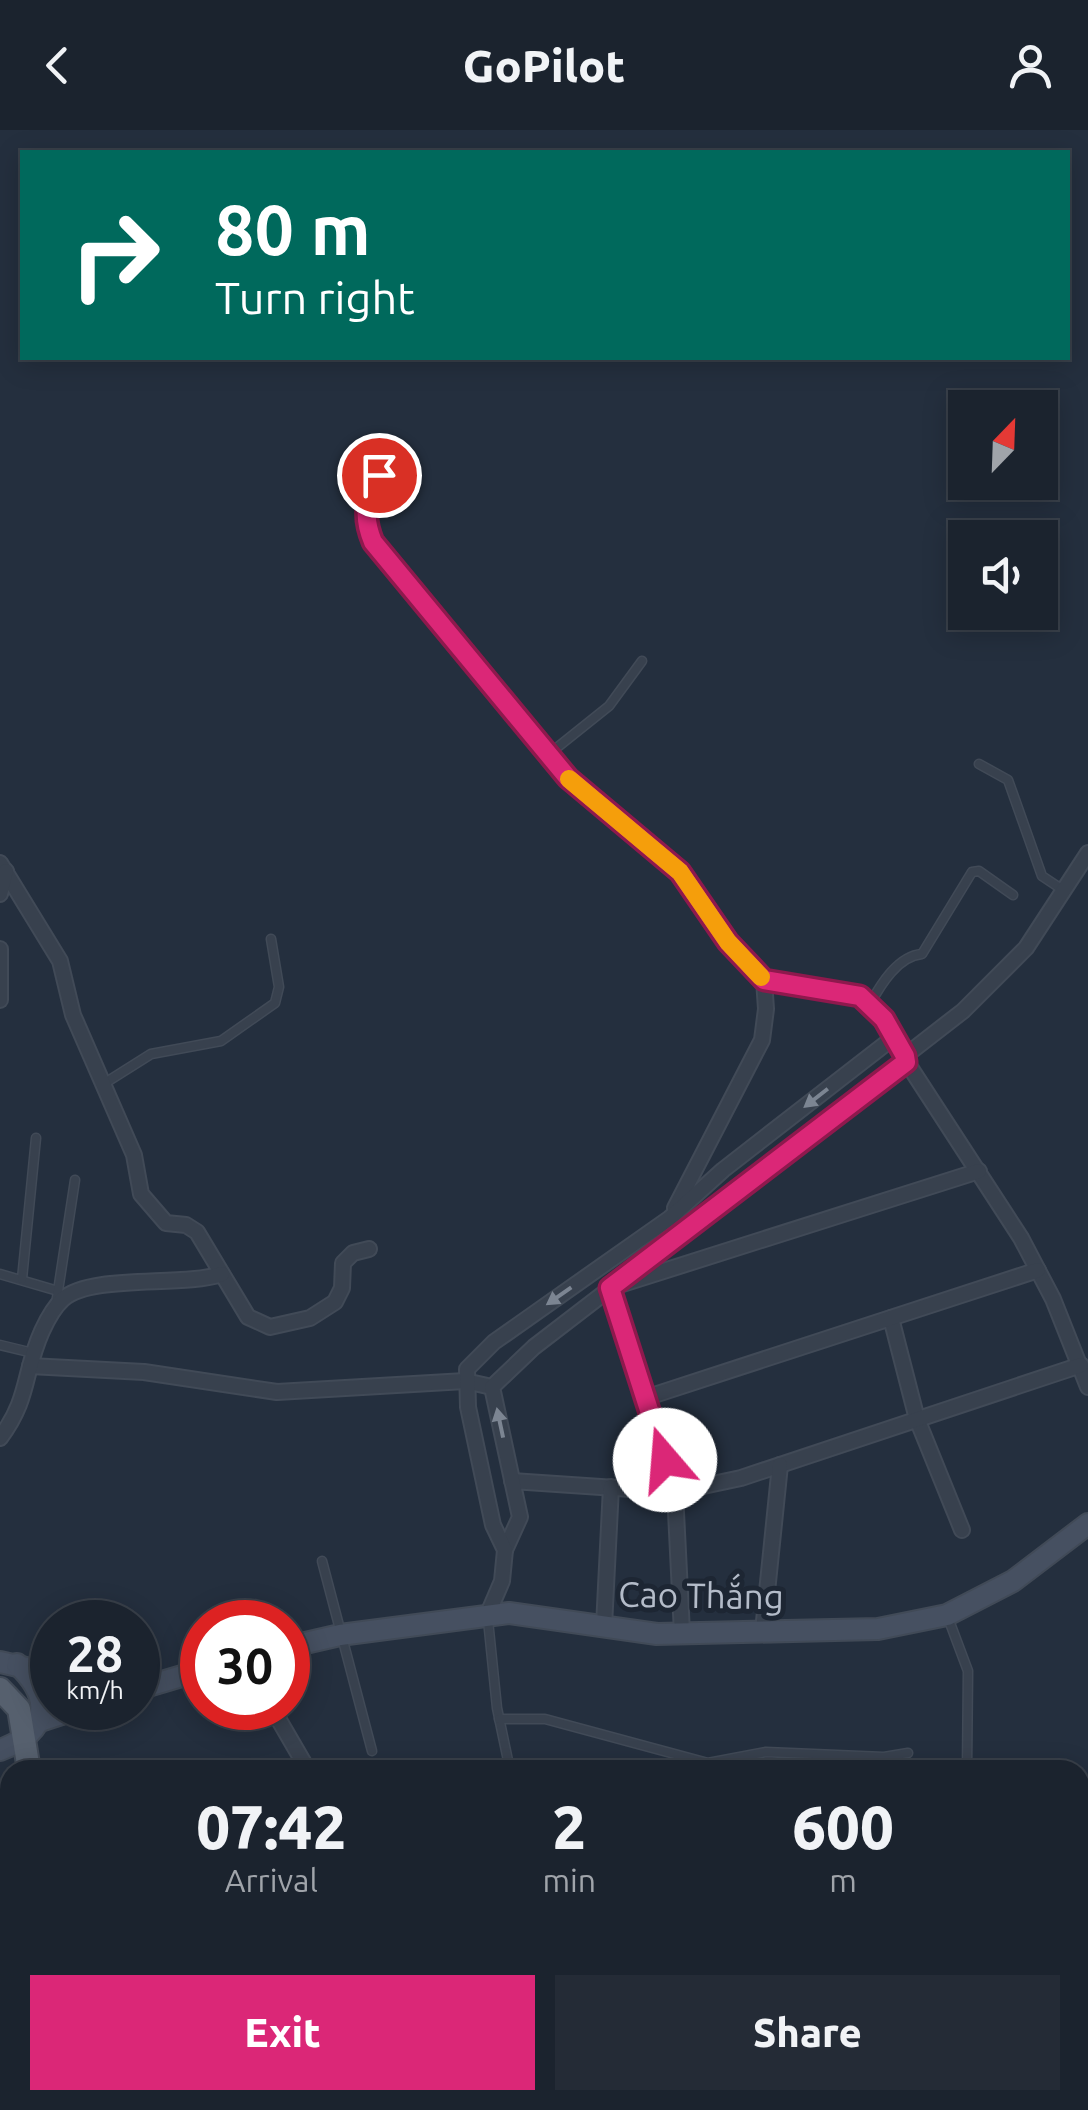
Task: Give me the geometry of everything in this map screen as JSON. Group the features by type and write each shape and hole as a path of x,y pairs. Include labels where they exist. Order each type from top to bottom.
{"main road":[{"name":"Cao Thắng","path":"310,1642 340,1634 510,1612 682,1633 878,1629 947,1616 1013,1581 1088,1524"},
{"path":"8,1663 30,1677"},
{"path":"0,1689 19,1709 27,1760"},
{"path":"0,1750 24,1741 33,1730"}],"street":[{"path":"391,452 366,498 366,526 373,542 568,778 680,872 728,942 764,980 843,992 870,1004 1038,1270 1088,1387"},
{"path":"492,1387 534,1347 963,1011 1026,948 1088,853"},
{"path":"0,894 3,868"},
{"path":"3,868 60,961 73,1015 134,1155 141,1194 166,1223 186,1225 196,1232 248,1317 270,1327 294,1323 335,1302 342,1288 343,1262 353,1253 369,1249"},
{"path":"0,949 0,1000"},
{"path":"670,1218 762,1040 764,980"},
{"path":"505,1550 493,1525 465,1381 467,1369 494,1342 670,1218 723,1170 893,1038"},
{"path":"610,1288 978,1171"},
{"path":"645,1398 1038,1270"},
{"path":"1,1433 22,1406 32,1360 64,1296 97,1286 176,1284 222,1274"},
{"path":"610,1288 675,1492 682,1633"},
{"path":"890,1318 917,1419 962,1530"},
{"path":"32,1360 277,1392 465,1381 492,1387"},
{"path":"512,1481 675,1492 780,1465 1081,1364"},
{"path":"487,1616 502,1581 505,1550 520,1517 492,1387"},
{"path":"763,1631 780,1465"},
{"path":"604,1626 610,1487"},
{"path":"285,1730 302,1760"}],"lane":[{"path":"549,754 609,706 642,661"},
{"path":"979,764 1008,780 1042,876 1064,891"},
{"path":"870,1004 885,978 914,955 922,954 972,872 979,871 1013,896"},
{"path":"105,1083 151,1054 221,1040 275,1003 279,987 270,940"},
{"path":"22,1279 36,1138"},
{"path":"56,1308 75,1180"},
{"path":"0,1274 58,1292"},
{"path":"0,1345 32,1360"},
{"path":"322,1561 372,1751"},
{"path":"487,1616 508,1760"},
{"path":"947,1616 968,1671 967,1760"},
{"path":"499,1718 545,1718 694,1760"},
{"path":"727,1760 766,1752 884,1757 908,1753"}],"slow traffic":[{"path":"569,779 680,872 728,942 761,977"}],"route":[{"path":"379,475 366,498 366,526 373,542 568,778 680,872 728,942 764,980 860,996 884,1019 905,1056 906,1062 610,1288 665,1460"}]}
